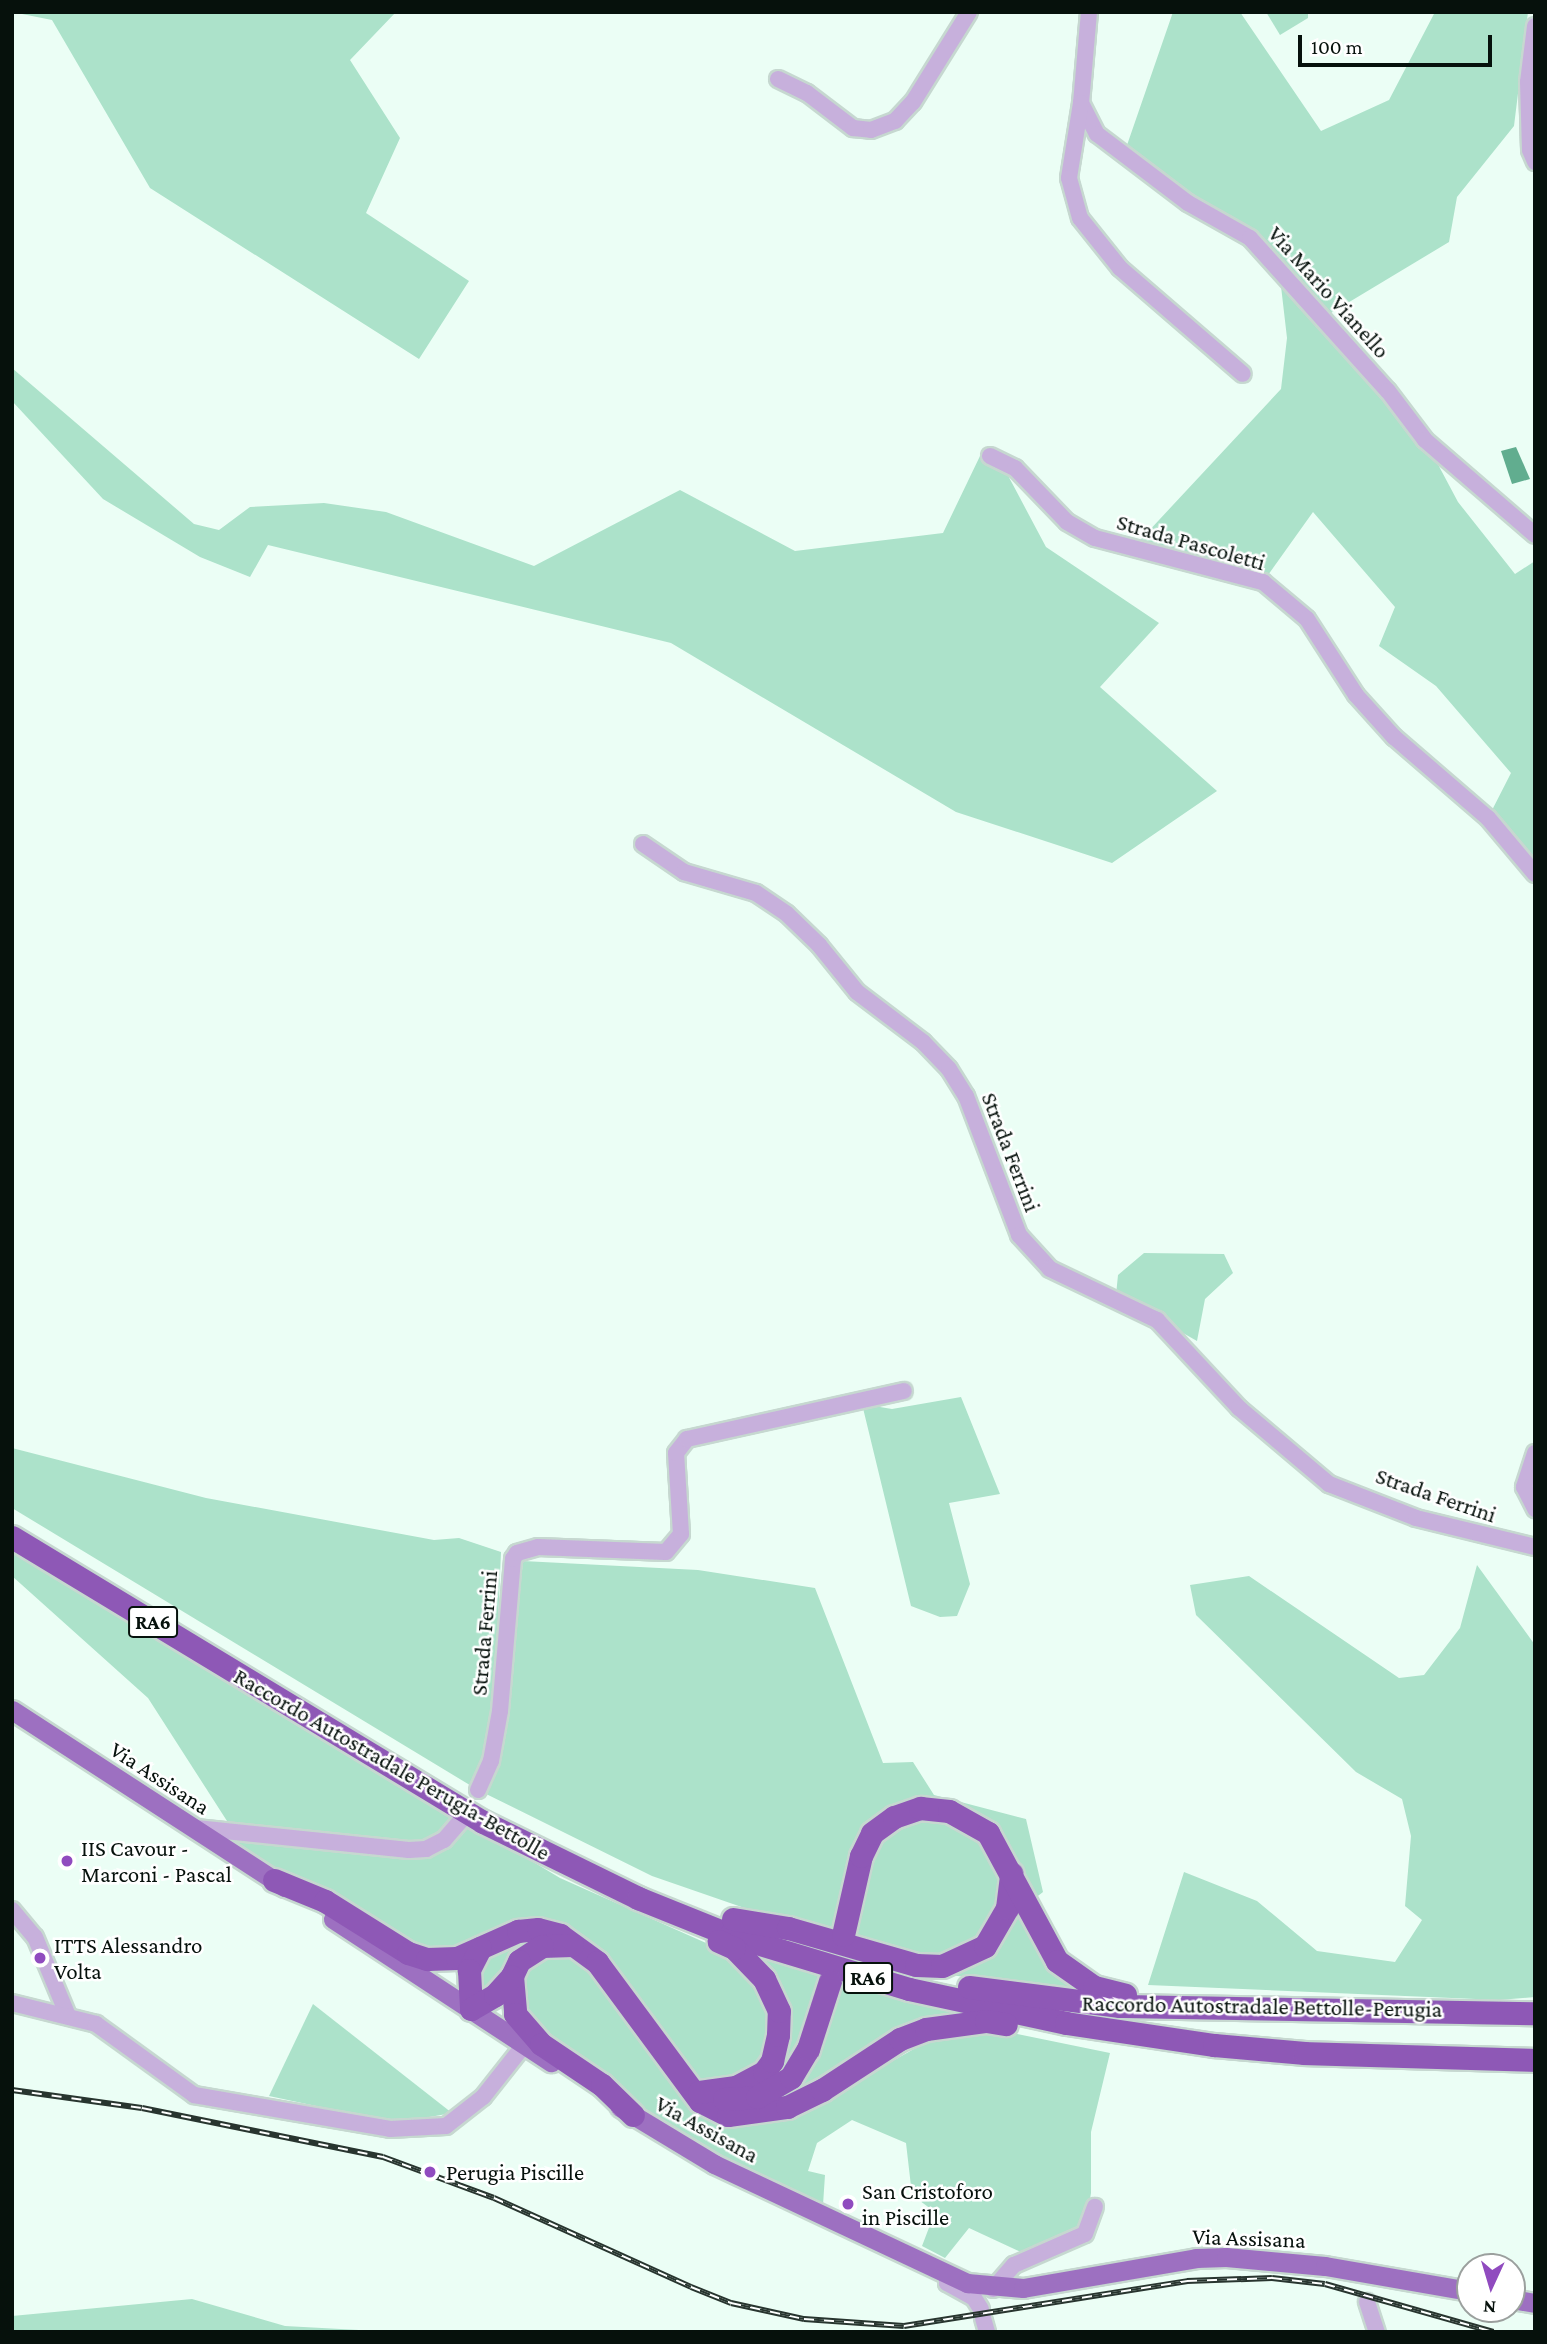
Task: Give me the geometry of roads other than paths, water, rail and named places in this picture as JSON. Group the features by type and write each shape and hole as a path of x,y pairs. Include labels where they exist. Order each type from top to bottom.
{"highway":[{"name":"RA6","path":"12,1520 49,1551"},
{"name":"Raccordo Autostradale Perugia-Bettolle","path":"12,1537 49,1551 541,1852 693,1920 830,1967 1015,2013 1214,2045 1384,2057 1535,2060"},
{"name":"Raccordo Autostradale Bettolle-Perugia","path":"265,1682 581,1856 733,1919 827,1951 996,1993 1120,2006 1535,2013"},
{"path":"844,1935 861,1856 872,1833 894,1816 920,1808 949,1811 970,1819 988,1833 1011,1873 1043,1941 1057,1961 1094,1987 1113,1994 1339,2002 1386,2010"},
{"path":"541,1852 580,1881 734,1948 764,1979 779,2011 772,2060 764,2072 736,2087 693,2087"},
{"path":"733,1919 788,1928 916,1965 942,1966 985,1946 1007,1908 1011,1873"},
{"path":"274,1880 325,1901 408,1953 427,1959 457,1958 518,1931 538,1929 579,1946 597,1962 693,2087 713,2109 728,2115 763,2113 822,2091 900,2039 926,2029 986,2021 1150,2044 1214,2045"},
{"path":"480,1948 469,1969 471,2009 495,1995 529,1951 555,1944 579,1946"},
{"path":"512,1976 510,1996 524,2028 602,2085 633,2115"},
{"path":"693,2087 738,2100 776,2089 791,2077 808,2049 830,1981"}],"main road":[{"name":"Via Assisana","path":"12,1710 524,2045 714,2164 947,2274 993,2289 1023,2288 1196,2258 1253,2259 1370,2289 1456,2291"}],"street":[{"path":"778,79 807,93 853,128 872,130 895,121 913,102 969,12"},
{"path":"1089,12 1081,103 1069,178 1080,218 1120,268 1243,374"},
{"path":"1535,26 1528,82 1530,150 1535,162"},
{"name":"Via Mario Vianello","path":"1081,103 1097,134 1188,202 1250,237 1388,391 1425,440 1535,536"},
{"name":"Strada Pascoletti","path":"990,456 1014,468 1067,522 1095,538 1262,582 1307,619 1356,695 1394,737 1488,818 1535,874"},
{"name":"Strada Ferrini","path":"643,844 684,872 756,893 787,914 819,945 857,992 923,1042 948,1069 966,1096 1019,1235 1050,1269 1157,1320 1240,1408 1329,1484 1416,1518 1535,1547"},
{"name":"Strada Ferrini","path":"478,1790 491,1761 500,1711 513,1559 517,1553 538,1547 666,1552 681,1534 676,1453 687,1439 904,1391"},
{"path":"1535,1453 1524,1487 1535,1509"},
{"path":"190,1827 409,1850 426,1849 444,1840 463,1818"},
{"path":"12,1910 35,1937 68,2016"},
{"path":"12,2003 96,2024 194,2095 416,2131 446,2126 490,2090 524,2045"},
{"path":"993,2289 1014,2265 1085,2234 1095,2207"},
{"path":"947,2274 947,2283 974,2298 984,2320"},
{"path":"1370,2289 1377,2332"}],"waterway":[{"path":"269,2332 275,2332"}],"railway":[{"path":"12,2090 142,2108 383,2157 494,2198 731,2303 804,2319 904,2326 1187,2281 1272,2278 1325,2284 1493,2332"}],"place":[{"name":"IIS Cavour - Marconi - Pascal","path":"67,1861"},
{"name":"ITTS Alessandro Volta","path":"40,1958"},
{"name":"Perugia Piscille","path":"430,2172"},
{"name":"San Cristoforo in Piscille","path":"848,2204"}]}
